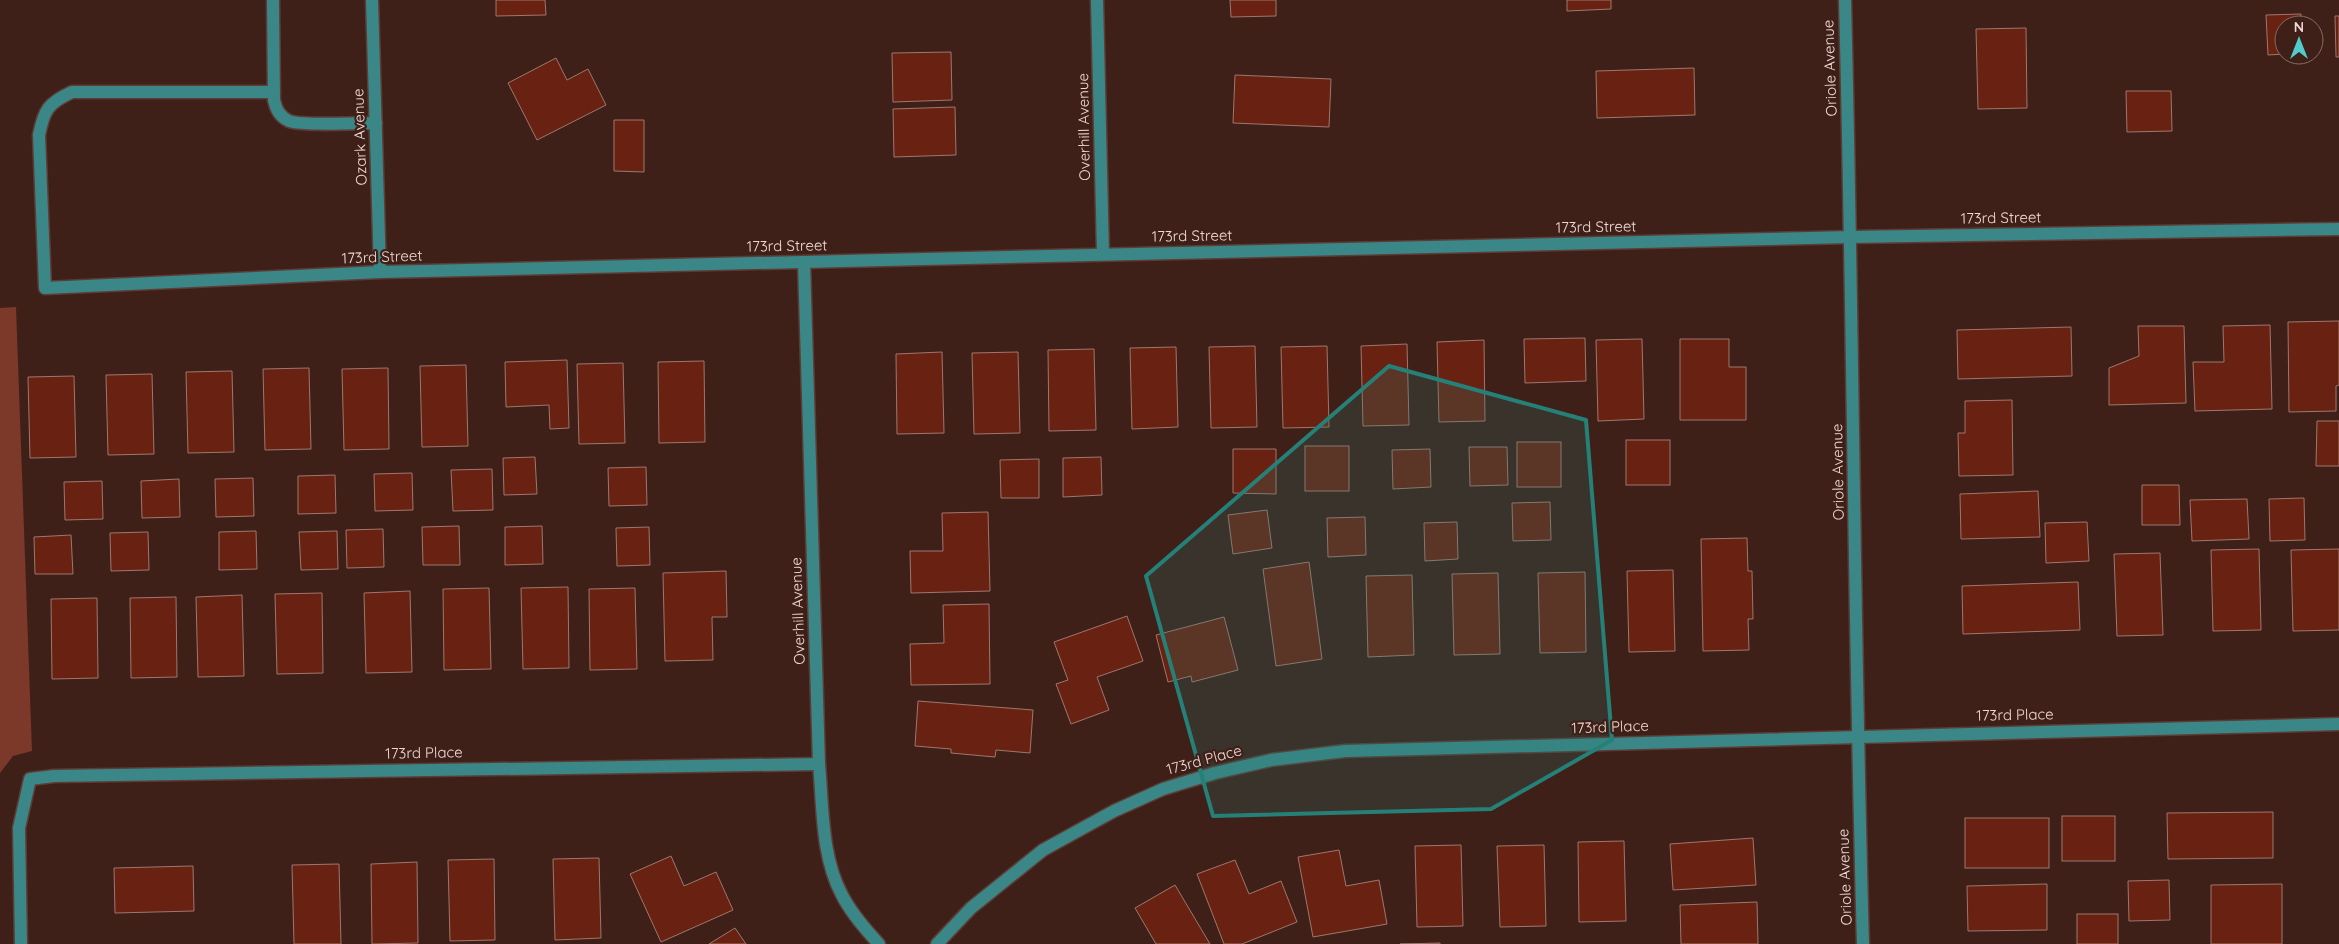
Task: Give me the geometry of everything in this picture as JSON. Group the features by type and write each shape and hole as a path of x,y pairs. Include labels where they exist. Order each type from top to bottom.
{"street":[{"path":"273,0 274,92 277,112 290,121 376,123"},
{"name":"Ozark Avenue","path":"372,0 380,272"},
{"name":"Overhill Avenue","path":"1097,0 1103,254"},
{"name":"Oriole Avenue","path":"1845,0 1851,237 1857,736 1863,944"},
{"name":"173rd Street","path":"274,92 72,92 55,100 43,115 39,135 45,288 380,272 1851,237 2339,229"},
{"name":"Overhill Avenue","path":"804,262 819,764 831,866 841,894 851,910 879,944"},
{"name":"173rd Place","path":"937,944 971,908 1051,846 1114,811 1163,789 1215,773 1271,760 1345,751 2339,724"},
{"name":"173rd Place","path":"21,944 18,828 30,779 54,776 819,764"}],"highlighted area":[{"path":"1389,366 1586,420 1612,740 1491,809 1213,816 1146,576"}],"shaded area":[{"path":"16,307 32,751 13,756 0,773 0,308"}],"building":[{"path":"496,0 545,0 546,15 496,16"},
{"path":"1230,0 1276,0 1276,16 1231,17"},
{"path":"1567,0 1611,0 1611,9 1567,11"},
{"path":"2301,14 2274,15 2274,55 2268,55 2266,15"},
{"path":"2335,16 2339,16 2339,57 2336,57"},
{"path":"2026,28 2027,108 1978,109 1976,29"},
{"path":"951,52 952,100 893,102 892,53"},
{"path":"556,58 567,80 588,69 606,105 537,140 508,83"},
{"path":"1694,68 1695,115 1597,118 1596,71"},
{"path":"1235,75 1331,79 1329,127 1233,123"},
{"path":"2126,91 2171,91 2172,131 2127,132"},
{"path":"955,107 956,155 894,157 893,109"},
{"path":"614,120 644,120 644,172 614,171"},
{"path":"2339,321 2339,385 2336,386 2336,411 2289,412 2288,322"},
{"path":"2270,325 2272,409 2195,411 2193,362 2224,362 2223,326"},
{"path":"2138,326 2184,326 2186,403 2109,405 2109,368 2139,356"},
{"path":"2071,327 2072,376 1958,379 1957,330"},
{"path":"1585,338 1586,381 1525,383 1524,339"},
{"path":"1642,339 1644,419 1598,421 1596,340"},
{"path":"1680,339 1729,339 1729,367 1746,367 1746,420 1680,420"},
{"path":"1484,340 1485,421 1439,422 1437,342"},
{"path":"1407,344 1409,425 1363,426 1361,346"},
{"path":"1255,346 1257,427 1211,428 1209,347"},
{"path":"1327,346 1329,427 1283,428 1281,347"},
{"path":"1176,347 1178,427 1132,429 1130,348"},
{"path":"1094,349 1096,430 1049,431 1048,350"},
{"path":"942,352 944,433 897,434 896,354"},
{"path":"1018,352 1020,433 974,434 972,353"},
{"path":"567,360 569,428 550,429 549,405 506,407 505,362"},
{"path":"704,361 705,442 659,443 658,362"},
{"path":"623,363 625,443 579,444 577,364"},
{"path":"466,365 468,446 422,447 420,366"},
{"path":"309,368 311,449 265,450 263,369"},
{"path":"388,368 389,449 344,450 342,369"},
{"path":"232,371 234,452 188,453 186,372"},
{"path":"152,374 154,454 108,455 106,375"},
{"path":"74,376 76,457 30,458 28,377"},
{"path":"2012,400 2013,475 1959,476 1958,433 1965,433 1965,401"},
{"path":"2317,421 2339,421 2339,466 2316,466"},
{"path":"1626,440 1670,440 1670,485 1626,485"},
{"path":"1517,442 1561,442 1561,487 1517,487"},
{"path":"1305,446 1349,446 1349,491 1305,491"},
{"path":"1469,447 1507,447 1508,485 1470,486"},
{"path":"1233,449 1276,449 1276,494 1233,493"},
{"path":"1430,449 1431,487 1393,489 1392,450"},
{"path":"535,457 537,494 504,495 503,458"},
{"path":"1101,457 1102,495 1063,497 1063,458"},
{"path":"1039,459 1039,498 1001,498 1000,460"},
{"path":"646,467 647,505 609,506 608,468"},
{"path":"492,469 493,510 453,511 451,470"},
{"path":"412,473 413,510 375,511 374,474"},
{"path":"335,475 336,513 298,514 298,476"},
{"path":"253,478 254,516 216,517 215,479"},
{"path":"179,479 180,517 142,518 141,481"},
{"path":"102,481 103,519 65,520 64,482"},
{"path":"2142,485 2179,485 2180,525 2142,525"},
{"path":"2038,491 2040,537 1961,539 1960,494"},
{"path":"2304,498 2305,540 2270,541 2269,499"},
{"path":"2247,499 2249,539 2192,541 2190,500"},
{"path":"1550,502 1551,540 1513,541 1512,503"},
{"path":"1267,510 1272,548 1233,554 1228,515"},
{"path":"988,512 990,591 911,593 910,551 943,551 942,513"},
{"path":"1365,517 1366,555 1328,557 1327,518"},
{"path":"1457,522 1458,559 1425,561 1424,523"},
{"path":"2087,522 2089,561 2046,563 2045,523"},
{"path":"459,526 460,565 423,565 422,527"},
{"path":"542,526 543,564 505,565 505,527"},
{"path":"649,527 650,565 617,566 616,528"},
{"path":"383,529 384,567 347,568 346,530"},
{"path":"256,531 257,569 219,570 219,532"},
{"path":"337,531 338,569 301,570 299,532"},
{"path":"148,532 149,570 111,571 110,533"},
{"path":"71,535 73,574 35,574 34,537"},
{"path":"1747,538 1748,571 1752,571 1753,619 1748,619 1749,650 1703,651 1701,539"},
{"path":"2259,549 2261,630 2213,631 2211,550"},
{"path":"2339,549 2339,630 2293,631 2291,550"},
{"path":"2160,553 2163,635 2117,636 2114,554"},
{"path":"1309,562 1322,659 1276,666 1263,569"},
{"path":"1673,570 1675,651 1629,652 1627,571"},
{"path":"726,571 727,617 712,617 713,660 665,661 663,573"},
{"path":"1585,572 1586,652 1540,653 1538,573"},
{"path":"1498,573 1500,654 1454,655 1452,574"},
{"path":"1412,575 1414,655 1368,657 1366,576"},
{"path":"2078,582 2080,630 1963,634 1962,586"},
{"path":"568,587 569,668 523,669 521,588"},
{"path":"489,588 491,669 444,670 443,589"},
{"path":"635,588 637,669 590,670 589,589"},
{"path":"410,591 412,672 366,673 364,593"},
{"path":"322,593 323,673 277,674 275,594"},
{"path":"242,595 244,676 198,677 196,597"},
{"path":"176,597 177,677 131,678 130,598"},
{"path":"97,598 98,678 52,679 51,599"},
{"path":"989,604 990,684 911,685 910,644 944,643 943,605"},
{"path":"1127,616 1143,661 1097,677 1109,710 1071,724 1056,684 1068,680 1054,642"},
{"path":"1224,617 1238,670 1192,682 1191,676 1168,682 1156,635"},
{"path":"918,701 1033,710 1030,753 996,750 995,757 951,753 951,749 915,746"},
{"path":"2273,812 2273,858 2168,859 2167,813"},
{"path":"2062,816 2115,816 2115,861 2062,861"},
{"path":"1965,818 2049,818 2049,868 1965,868"},
{"path":"1753,838 1756,885 1673,890 1670,844"},
{"path":"1624,841 1626,921 1579,922 1578,842"},
{"path":"1461,845 1463,926 1417,927 1415,846"},
{"path":"1544,845 1546,926 1500,927 1497,846"},
{"path":"1339,850 1346,886 1379,880 1387,924 1313,937 1298,857"},
{"path":"671,856 684,886 716,872 733,910 661,942 630,874"},
{"path":"599,858 601,938 555,940 553,859"},
{"path":"494,859 495,940 450,941 448,860"},
{"path":"1235,860 1249,894 1281,881 1297,922 1242,944 1224,944 1197,874"},
{"path":"417,862 418,943 372,944 371,864"},
{"path":"339,864 341,944 294,944 292,865"},
{"path":"193,866 194,911 115,913 114,868"},
{"path":"2169,880 2170,920 2129,921 2128,881"},
{"path":"2047,884 2047,930 1968,931 1967,886"},
{"path":"2282,884 2282,944 2211,944 2211,885"},
{"path":"1175,885 1210,944 1156,944 1135,908"},
{"path":"1757,902 1758,944 1681,944 1680,905"},
{"path":"2077,914 2118,914 2118,944 2077,944"},
{"path":"735,928 746,944 709,944"},
{"path":"1440,943 1440,944 1400,944"}]}
